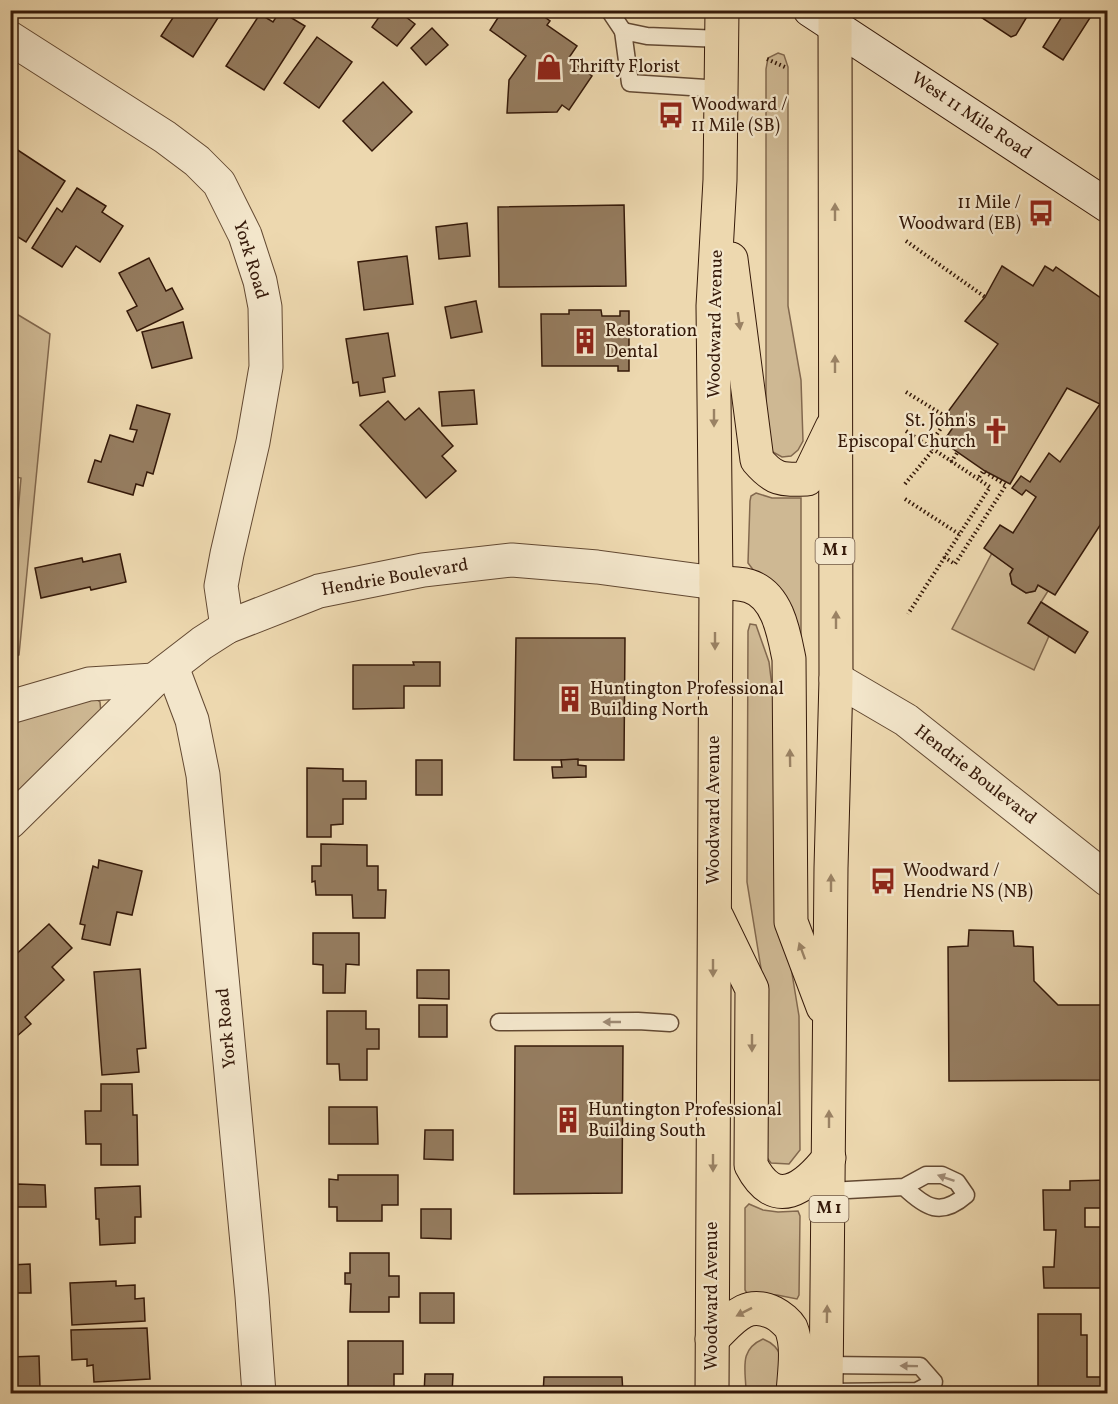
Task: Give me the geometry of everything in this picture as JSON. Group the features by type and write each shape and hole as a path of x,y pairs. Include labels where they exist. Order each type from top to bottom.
{"main road":[{"name":"M 1","path":"826,1384 831,868 836,679 835,423 827,16"},
{"name":"Woodward Avenue","path":"712,1394 716,583 713,306 720,180 722,25"},
{"path":"720,180 757,460 768,473 783,480 807,478 835,423"},
{"path":"716,583 752,587 770,602 783,628 789,659 791,922 830,1025"},
{"path":"714,910 752,989 751,1165 757,1176 768,1187 780,1193 796,1190 815,1175 829,1158"},
{"path":"712,1339 736,1316 749,1308 764,1308 778,1314 791,1327 794,1343 794,1394"}],"street":[{"name":"West 11 Mile Road","path":"827,16 1107,206"},
{"name":"York Road","path":"10,38 165,137 198,161 219,183 245,235 260,281 265,307 266,367 253,442 226,554 221,586 227,627"},
{"name":"Hendrie Boulevard","path":"10,822 163,673 202,643 227,627 318,591 423,570 497,561 530,560 716,583"},
{"name":"York Road","path":"163,673 192,720 203,775 251,1285 259,1394"},
{"path":"10,706 89,684 163,673"},
{"name":"Hendrie Boulevard","path":"836,679 906,720 1107,880"}],"lane":[{"path":"609,10 622,31 630,83 721,90"},
{"path":"622,31 647,36 722,25"},
{"path":"499,1022 670,1023"},
{"path":"829,1191 904,1187"},
{"path":"920,1366 934,1382 917,1392 826,1384 920,1366"}],"path":[{"path":"767,60 787,68"},
{"path":"906,241 984,297"},
{"path":"905,484 931,448 948,417 906,392"},
{"path":"906,431 990,487 908,614"},
{"path":"951,462 957,453"},
{"path":"944,557 955,564 1006,485 983,471 978,479"},
{"path":"905,498 958,534"}],"shaded area":[{"path":"778,53 784,55 788,67 788,306 801,380 803,441 791,456 782,457 771,451 766,441 766,69 768,58"},
{"path":"10,310 50,334 19,655 11,657 11,594 21,478 11,476"},
{"path":"756,493 772,498 801,498 801,679 754,571 748,563 750,501 751,496"},
{"path":"992,553 1013,569 1010,574 1012,584 1026,593 1035,591 1038,585 1048,591 1028,623 1049,636 1034,670 952,629"},
{"path":"750,624 756,625 769,662 783,841 783,919 799,1016 800,1150 789,1164 771,1163 762,1151 764,987 747,882 748,631"},
{"path":"96,699 100,702 101,713 24,789 17,791 11,787 10,720"},
{"path":"749,1204 763,1210 798,1211 800,1216 799,1295 797,1299 747,1293 745,1290 745,1208"},
{"path":"763,1339 777,1348 780,1354 783,1368 782,1393 746,1393 745,1362 747,1355 755,1344"}],"building":[{"path":"178,10 223,10 193,57 161,36"},
{"path":"384,10 397,10 415,24 397,46 372,27"},
{"name":"Thrifty Florist","path":"503,10 535,10 550,21 547,25 577,46 568,59 592,76 569,110 562,105 557,112 507,113 509,80 526,56 490,30"},
{"path":"970,10 1031,10 1016,35 1011,37"},
{"path":"1066,10 1095,10 1063,60 1043,47"},
{"path":"280,11 305,26 264,90 226,66 260,14 273,22"},
{"path":"432,28 448,45 426,65 411,48"},
{"path":"317,37 352,62 319,108 284,83"},
{"path":"383,82 412,112 372,151 343,121"},
{"path":"10,145 65,181 26,242 10,232"},
{"path":"77,188 106,206 102,212 123,226 100,262 76,246 62,267 32,248 57,208 62,212"},
{"path":"624,205 626,286 499,287 498,207"},
{"path":"467,223 470,256 439,259 436,227"},
{"path":"407,256 413,304 364,310 358,262"},
{"path":"149,258 166,291 172,288 183,309 137,331 127,311 137,306 119,273"},
{"name":"St. John's Episcopal Church","path":"1002,266 1033,286 1045,266 1053,271 1056,267 1108,303 1108,513 1055,595 1038,585 1035,591 1026,593 1012,584 1010,574 1013,569 984,548 1000,525 1013,533 1036,497 1026,490 1022,495 1012,488 1021,476 1030,482 1049,453 1060,462 1100,404 1067,388 1010,484 985,471 943,442 958,420 947,413 998,344 965,321 985,297"},
{"path":"476,301 482,332 451,338 445,307"},
{"name":"Restoration Dental","path":"569,310 601,310 602,316 620,316 620,311 629,311 629,371 618,371 618,366 542,366 541,314 569,314"},
{"path":"183,322 192,358 152,368 142,332"},
{"path":"388,333 395,376 383,378 385,392 360,396 358,382 353,383 346,339"},
{"path":"474,390 477,424 442,426 439,392"},
{"path":"388,401 405,420 419,408 453,446 442,456 456,471 426,498 360,425"},
{"path":"137,405 170,414 153,474 147,472 143,486 136,484 133,495 88,482 95,460 101,462 110,435 133,442 137,430 130,429"},
{"path":"120,554 126,582 41,598 35,568 82,558 83,562"},
{"path":"1041,602 1088,632 1075,653 1028,623"},
{"name":"Huntington Professional Building North","path":"516,638 625,638 624,760 514,760"},
{"path":"413,662 440,662 440,686 404,686 404,708 353,709 353,665 414,665"},
{"path":"578,759 578,765 586,766 586,777 553,778 552,767 562,767 561,760"},
{"path":"416,760 442,760 442,795 416,795"},
{"path":"307,768 343,769 343,781 366,781 366,799 343,799 343,824 331,825 331,837 307,837"},
{"path":"321,844 367,845 367,866 378,866 378,890 386,890 385,918 353,918 352,895 316,895 315,881 312,882 312,866 321,866"},
{"path":"99,860 142,871 132,915 117,912 110,945 82,939 85,925 80,924 93,866 98,868"},
{"path":"49,924 72,948 52,967 64,980 25,1017 31,1024 17,1036 10,1030 10,960"},
{"path":"969,930 1013,931 1014,946 1033,947 1034,981 1058,1005 1104,1005 1104,1020 1108,1020 1108,1065 1103,1065 1103,1080 949,1081 948,947 968,946"},
{"path":"313,933 359,933 359,965 346,964 345,993 323,993 323,965 313,964"},
{"path":"140,969 146,1048 137,1049 139,1072 102,1075 94,972"},
{"path":"417,970 449,970 449,999 417,998"},
{"path":"419,1005 447,1005 447,1037 419,1037"},
{"path":"327,1011 366,1011 366,1029 379,1029 379,1049 367,1049 367,1080 340,1080 339,1064 327,1064"},
{"name":"Huntington Professional Building South","path":"515,1046 623,1046 622,1193 514,1194"},
{"path":"101,1084 132,1084 133,1115 137,1115 138,1165 101,1165 101,1144 86,1144 85,1111 101,1111"},
{"path":"329,1107 377,1107 378,1144 329,1144"},
{"path":"425,1130 453,1130 453,1160 424,1159"},
{"path":"338,1175 398,1175 398,1205 382,1205 382,1221 337,1221 337,1207 329,1207 329,1179 338,1180"},
{"path":"1108,1180 1108,1208 1085,1208 1085,1227 1108,1227 1108,1288 1044,1288 1043,1267 1054,1267 1056,1230 1044,1230 1043,1190 1070,1190 1070,1181"},
{"path":"17,1184 45,1185 46,1207 17,1207"},
{"path":"140,1186 141,1217 135,1217 135,1243 100,1245 95,1188"},
{"path":"421,1209 451,1209 451,1239 421,1238"},
{"path":"350,1253 389,1253 389,1276 399,1276 399,1297 389,1297 389,1312 350,1312 351,1284 345,1284 345,1273 350,1273"},
{"path":"30,1264 31,1293 10,1293 10,1265"},
{"path":"116,1281 116,1286 135,1285 135,1299 144,1298 145,1321 72,1325 70,1283"},
{"path":"420,1293 454,1293 454,1323 420,1323"},
{"path":"1038,1314 1081,1314 1081,1335 1087,1335 1087,1377 1103,1377 1103,1394 1038,1394"},
{"path":"147,1328 150,1379 94,1382 93,1365 87,1366 87,1359 72,1360 71,1330"},
{"path":"348,1341 403,1341 403,1374 394,1374 394,1394 348,1394"},
{"path":"39,1356 40,1388 10,1389 10,1357"},
{"path":"425,1374 453,1374 452,1394 424,1394"},
{"path":"544,1377 622,1377 623,1394 543,1394"}],"place":[{"name":"Thrifty Florist","path":"549,67"},
{"name":"Woodward / 11 Mile (SB)","path":"671,115"},
{"name":"11 Mile / Woodward (EB)","path":"1041,213"},
{"name":"Restoration Dental","path":"585,341"},
{"name":"St. John's Episcopal Church","path":"996,431"},
{"name":"Huntington Professional Building North","path":"570,699"},
{"name":"Woodward / Hendrie NS (NB)","path":"883,881"},
{"name":"Huntington Professional Building South","path":"568,1120"}]}
